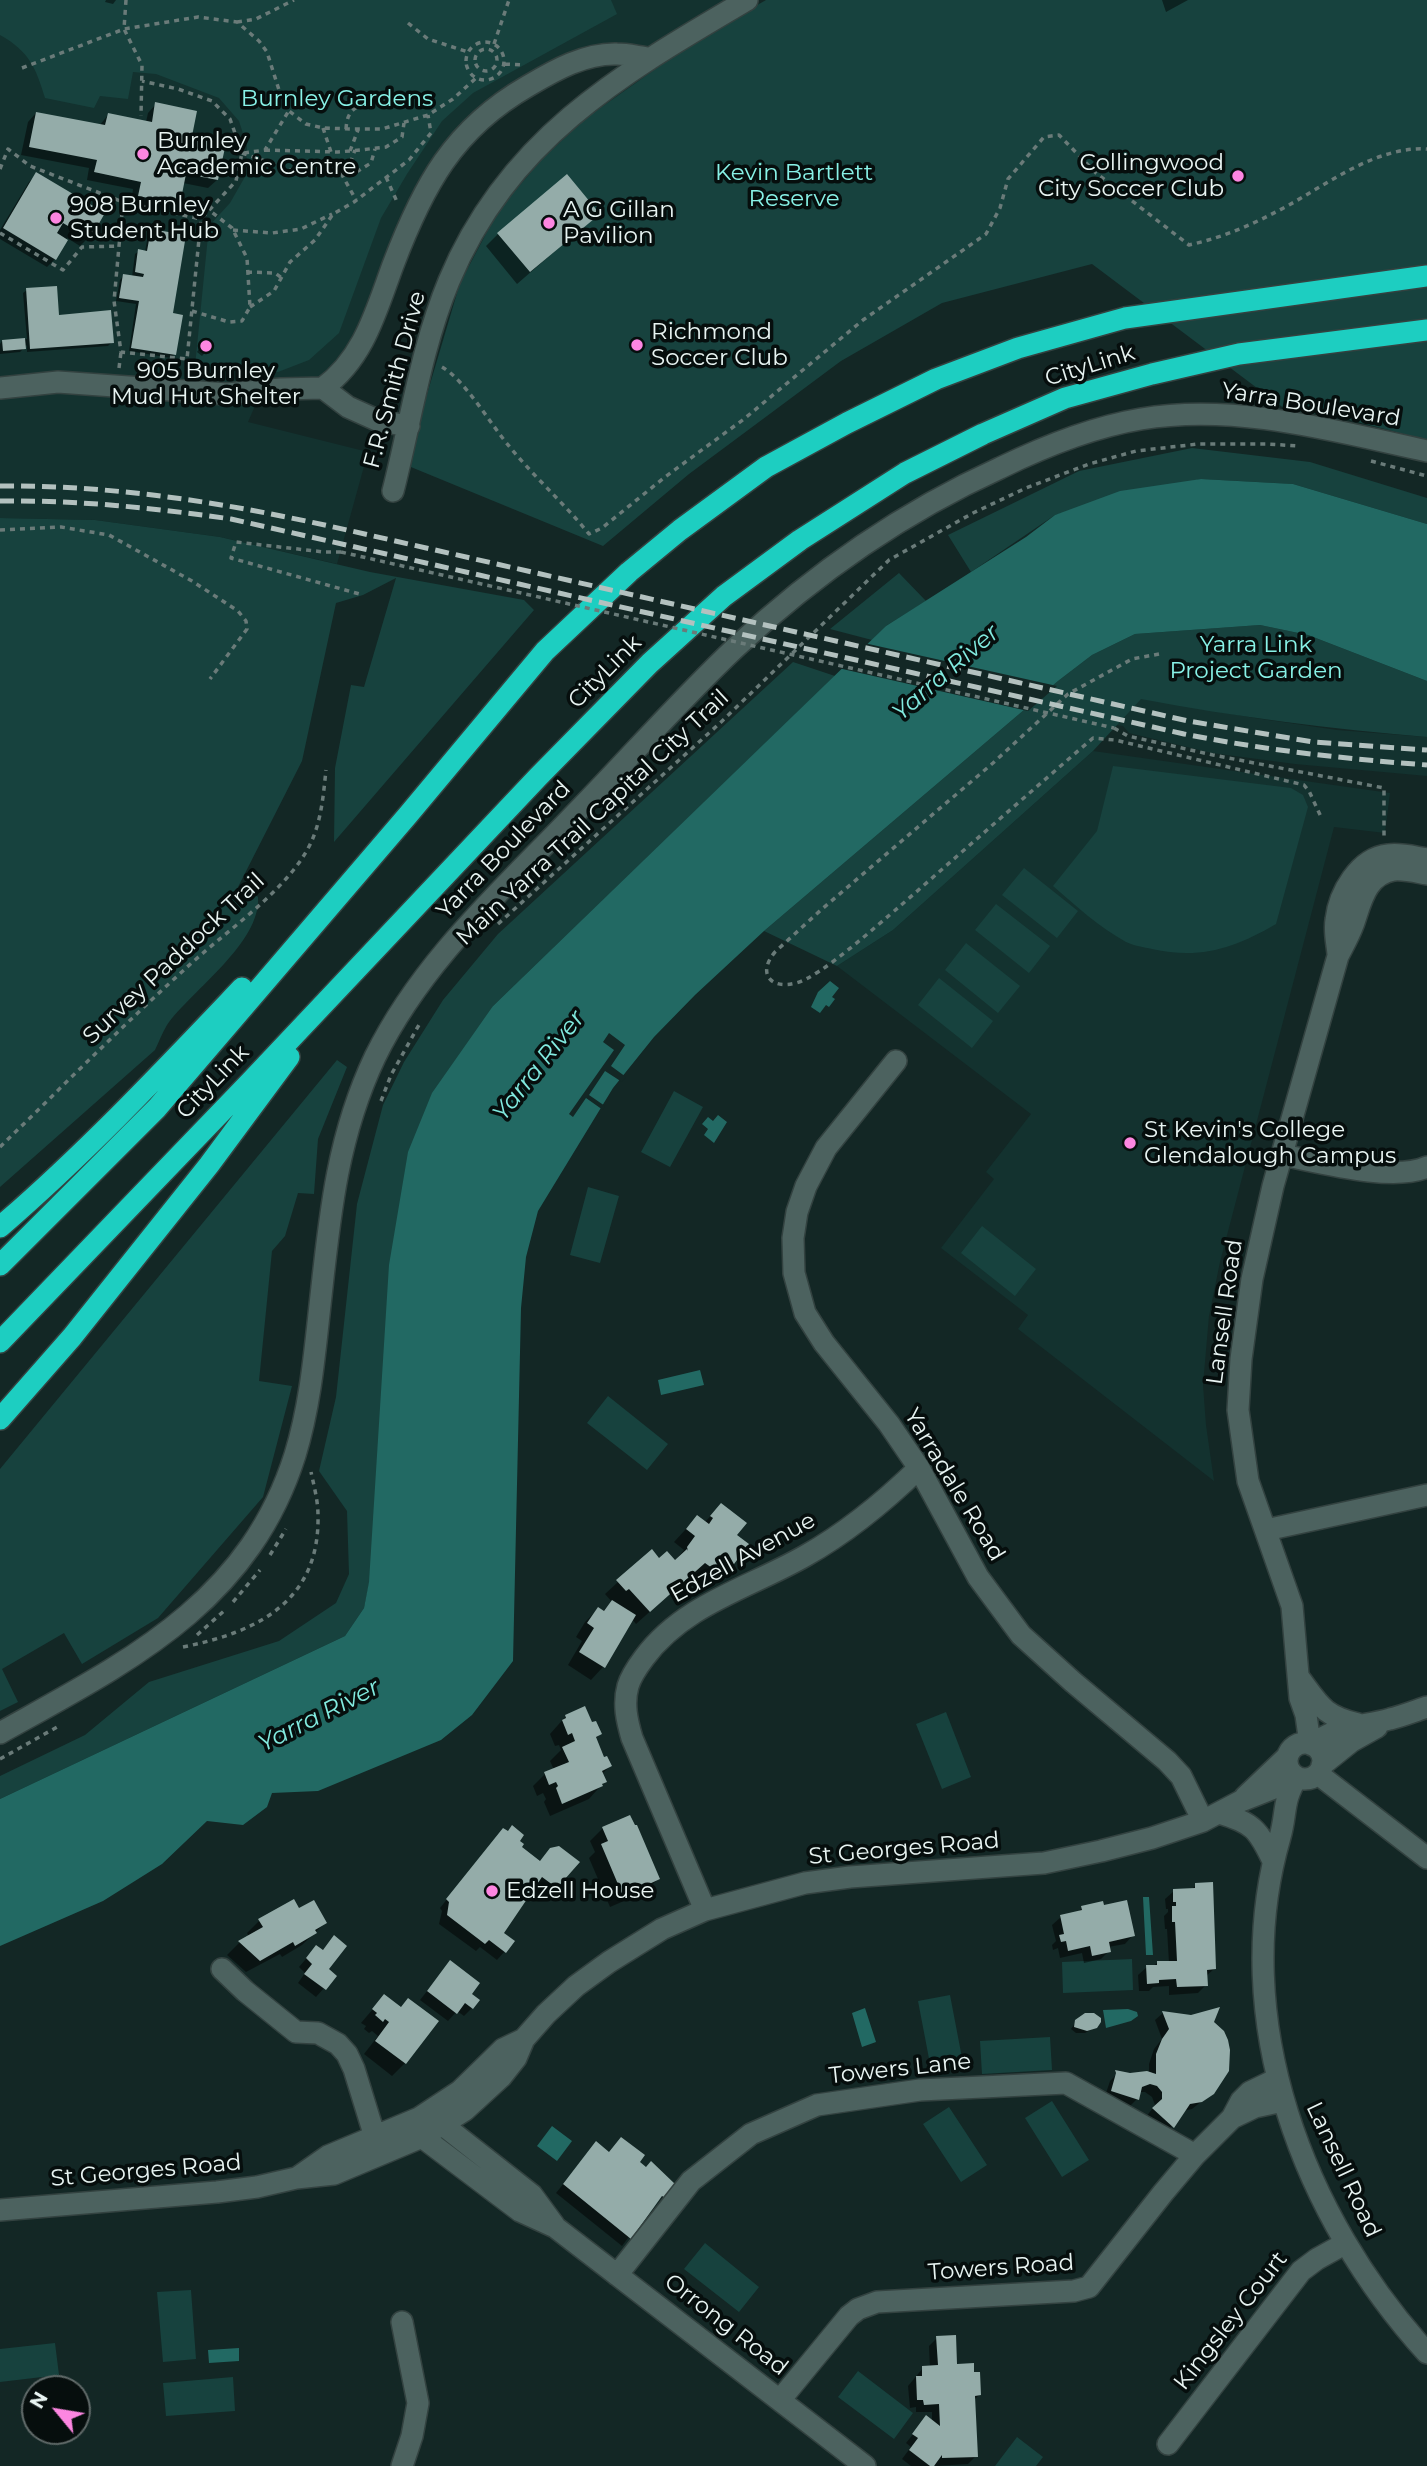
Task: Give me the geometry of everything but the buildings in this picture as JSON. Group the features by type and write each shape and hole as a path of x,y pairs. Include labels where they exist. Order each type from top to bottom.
{"highway":[{"name":"CityLink","path":"0,1265 157,1108 545,651 628,572 766,467 936,379 1018,348 1125,318 1427,275"},
{"name":"CityLink","path":"0,1342 537,777 669,646 724,596 800,540 905,473 983,434 1065,398 1239,354 1427,330"},
{"path":"0,1227 35,1197 135,1100 408,815"},
{"path":"0,1419 72,1337 209,1166 348,977"}],"street":[{"name":"F.R. Smith Drive","path":"393,491 435,320 449,280 472,233 502,186 520,164 570,115 649,58 747,0"},
{"path":"323,388 336,378 360,348 408,228 442,164 460,139 502,101 561,67 601,55 649,58"},
{"path":"0,388 58,382 227,394 281,388 323,388 348,407 379,421 409,426"},
{"name":"Yarra Boulevard","path":"0,1733 84,1686 163,1635 212,1594 233,1572 251,1547 275,1505 296,1451 310,1388 340,1153 364,1083 391,1028 419,985 454,940 733,650 807,585 907,515 970,481 1025,456 1123,424 1180,414 1224,415 1265,419 1427,450"},
{"path":"1383,865 1406,855 1427,859"},
{"path":"1383,865 1427,874"},
{"name":"Lansell Road","path":"1300,1749 1306,1715 1300,1688 1292,1606 1248,1481 1238,1410 1241,1360 1252,1279 1282,1156 1338,956 1353,926 1362,896 1383,865"},
{"name":"Yarradale Road","path":"896,1061 827,1148 815,1168 797,1212 793,1238 794,1273 805,1313 824,1343 889,1424 919,1468 978,1577 1021,1635 1167,1761 1211,1817"},
{"path":"1282,1156 1349,1168 1393,1172 1418,1171 1427,1167"},
{"name":"Edzell Avenue","path":"705,1910 632,1738 625,1710 628,1685 652,1649 676,1625 704,1606 820,1548 891,1494 919,1468"},
{"path":"1266,1530 1427,1495"},
{"path":"1300,1688 1335,1718 1358,1724"},
{"name":"St Georges Road","path":"1241,1801 1300,1749 1328,1734 1427,1707"},
{"name":"St Georges Road","path":"443,2125 484,2095 516,2058 524,2039 576,1986 662,1929 705,1910 805,1884 850,1877 1044,1863 1152,1838 1211,1817 1241,1801 1308,1774 1352,1741 1387,1720"},
{"path":"1308,1774 1321,1753 1300,1749 1288,1767 1308,1774 1427,1858"},
{"name":"Lansell Road","path":"1308,1774 1293,1813 1283,1826 1265,1901 1263,1967 1277,2078 1294,2136 1346,2243 1378,2293 1427,2353"},
{"path":"1211,1817 1244,1821 1255,1828 1262,1836 1273,1861"},
{"path":"222,1969 245,1992 296,2032 318,2033 338,2044 347,2054 378,2145"},
{"name":"St Georges Road","path":"0,2210 216,2192 257,2187 296,2178 328,2156 378,2145 421,2127 503,2049 524,2039"},
{"name":"Towers Road","path":"780,2400 849,2316 866,2305 877,2302 1074,2291 1090,2287 1195,2155 1232,2118 1250,2092 1277,2078"},
{"name":"Towers Lane","path":"617,2274 691,2181 751,2134 817,2105 920,2090 1066,2083 1195,2155"},
{"name":"Towers Road","path":"1232,2118 1255,2107 1283,2101"},
{"name":"Orrong Road","path":"421,2127 443,2125 532,2195 555,2227"},
{"name":"Orrong Road","path":"421,2127 520,2211 555,2227 865,2466"},
{"name":"Kingsley Court","path":"1168,2444 1301,2271 1346,2243"},
{"path":"402,2322 418,2403 412,2436 402,2466"}],"path":[{"path":"127,0 124,29 142,65 141,116"},
{"path":"22,68 124,29 198,18 237,22 256,19 294,0"},
{"path":"494,44 509,0"},
{"path":"237,22 259,41 267,52 289,111 306,124 323,128 382,129 428,116 453,99 476,78"},
{"path":"408,23 428,39 468,52"},
{"path":"476,44 494,44 505,58 502,70 488,80 476,78 468,70 468,52 476,44"},
{"path":"484,49 493,52 496,58 494,67 488,71 481,70 475,62 476,56 484,49"},
{"path":"123,202 114,301 121,352 187,359 201,219 236,181 242,153 230,119 212,101 178,89 142,81"},
{"path":"346,129 347,116 356,106 369,103 373,92"},
{"path":"265,150 289,111"},
{"path":"233,230 272,233 301,229 356,200 409,160 431,133 428,116"},
{"path":"242,153 265,150 331,152 386,147 402,137 404,123"},
{"path":"323,128 331,152"},
{"path":"347,173 358,129"},
{"path":"425,358 449,371 510,447 589,534 602,528 744,419 863,320 986,234 1000,208 1008,179 1044,137 1059,135 1096,173 1189,245 1221,238 1287,206 1350,169 1409,148 1427,149"},
{"path":"242,153 302,174 317,168 335,174 358,172 371,163 376,148"},
{"path":"0,169 8,149 30,166 123,202 201,219"},
{"path":"341,173 356,200"},
{"path":"209,210 233,230 247,258 250,307"},
{"path":"192,311 229,322 242,321 250,307 274,291 290,262 314,240 332,214"},
{"path":"0,233 63,270 82,247 119,246"},
{"path":"247,272 275,273 282,278"},
{"name":"Main Yarra Trail Capital City Trail","path":"495,928 720,723 889,560 973,513 1026,488 1124,454 1198,444 1305,447"},
{"path":"1364,460 1427,476"},
{"path":"0,530 61,527 109,534 239,611 246,621 247,629 210,679"},
{"path":"363,595 231,558 236,542 324,552 341,551 1114,728 1128,736 1384,788 1383,865"},
{"path":"1159,654 1132,659 1068,694 993,763 775,952 766,969 772,982 780,985 802,982 856,943 1093,738 1115,740 1304,785 1322,819"},
{"path":"1258,774 1260,764"},
{"name":"Survey Paddock Trail","path":"0,1147 184,970 294,870 315,832 326,770"},
{"path":"377,1110 391,1075 422,1020"},
{"path":"307,1485 315,1462"},
{"path":"183,1647 209,1641 247,1626 276,1611 298,1590 314,1550 318,1529 311,1472"},
{"path":"269,1557 289,1525"},
{"path":"174,1653 221,1614 263,1565"},
{"path":"0,1759 67,1721"}],"shaded area":[{"path":"0,0 747,0 649,58 585,59 460,139 336,378 262,390 248,422 368,452 337,564 220,537 95,520 0,518"},
{"path":"1130,696 1337,730 1427,737 1427,776 1295,764 1212,753 1129,733 1123,726 1115,725"},
{"name":"St Kevin's College Glendalough Campus","path":"1093,751 1390,793 1385,833 1334,827 1220,1262 1209,1316 1203,1385 1214,1481 1018,1329 1028,1315 941,1248 994,1179 986,1172 1031,1114 837,966 893,930"}],"green space":[{"name":"Burnley Gardens","path":"0,0 611,0 617,14 473,93 442,121 381,218 339,333 309,360 278,372 195,366 209,226 230,203 246,175 247,146 239,121 219,98 156,74 133,72 128,99 100,96 94,108 45,98 25,54 0,35"},
{"name":"Kevin Bartlett Reserve","path":"766,0 1427,0 1427,440 1342,418 1285,409 1092,264 942,303 841,361 689,474 603,546 406,465 460,283 498,211 542,159 586,118 695,41"},
{"path":"1192,448 1310,462 1427,498 1427,524 1293,484 1201,479 1055,515 971,572 948,535 1079,471"},
{"path":"0,518 95,520 220,537 370,572 524,600 534,610 334,842 335,768 351,685 364,687 396,578 363,595 336,603 302,761 237,889 252,891 258,897 256,914 249,931 223,965 178,1011 167,1025 155,1050 0,1187"},
{"path":"899,573 926,601 886,626 872,640 830,629"},
{"name":"Yarra Link Project Garden","path":"1260,625 1308,635 1427,681 1427,737 1284,722 1141,699 1093,751 893,930 837,966 764,931 1092,655 1135,634"},
{"path":"793,662 835,676 493,1006 364,1608 345,1636 0,1799 0,1776 85,1735 149,1682 279,1641 336,1603 349,1574 347,1511 319,1471 336,1397 357,1204 383,1105 404,1062 443,1000 498,934"},
{"path":"1113,766 1291,788 1303,795 1308,807 1276,924 1246,940 1217,950 1169,952 1126,942 1097,923 1053,886 1097,831"},
{"path":"1024,868 1078,911 1057,938 1002,895"},
{"path":"996,904 1050,946 1029,973 975,930"},
{"path":"966,943 1020,986 998,1013 945,970"},
{"path":"939,978 993,1021 972,1048 918,1005"},
{"path":"337,1060 347,1067 318,1139 314,1194 298,1193 285,1236 272,1251 259,1381 292,1386 263,1497 158,1618 82,1664 64,1633 2,1669 18,1702 0,1711 0,1469"},
{"path":"674,1091 703,1107 670,1167 641,1152"},
{"path":"588,1187 619,1196 600,1263 570,1255"},
{"path":"982,1226 1036,1269 1015,1296 961,1253"},
{"path":"608,1396 668,1444 647,1470 587,1423"},
{"path":"946,1712 971,1777 942,1789 916,1724"},
{"path":"1132,1959 1133,1990 1063,1993 1062,1962"},
{"path":"950,1995 963,2063 931,2069 918,2001"},
{"path":"1050,2037 1052,2070 982,2074 980,2041"},
{"path":"1052,2101 1089,2160 1062,2177 1025,2118"},
{"path":"949,2107 987,2165 961,2182 923,2124"},
{"path":"705,2243 759,2287 739,2312 684,2269"},
{"path":"191,2290 196,2359 163,2362 157,2292"},
{"path":"55,2343 59,2375 21,2375 21,2380 0,2382 0,2349"},
{"path":"858,2371 913,2413 894,2439 838,2397"},
{"path":"233,2377 235,2411 166,2416 163,2383"},
{"path":"1017,2437 1043,2457 1036,2466 995,2466"}],"water":[{"name":"Yarra River","path":"1201,479 1293,484 1427,524 1427,681 1308,635 1260,625 1135,634 1092,655 1058,681 764,931 654,1037 613,1088 538,1211 526,1257 521,1308 513,1661 472,1715 441,1740 318,1791 272,1793 267,1807 243,1825 207,1821 162,1864 103,1901 0,1946 0,1799 345,1636 364,1608 369,1582 389,1265 408,1152 432,1093 493,1006 886,626 1026,537 1055,515 1120,491"},
{"path":"830,981 839,988 829,1007 826,1005 820,1013 811,1007 818,992"},
{"path":"718,1115 727,1122 714,1143 704,1135 708,1129 702,1124 708,1117 713,1121"},
{"path":"700,1370 704,1385 661,1395 658,1380"},
{"path":"1143,1897 1149,1897 1153,1955 1146,1955"},
{"path":"865,2008 876,2042 862,2047 852,2013"},
{"path":"1128,2009 1137,2012 1138,2016 1131,2021 1106,2028 1103,2010"},
{"path":"552,2126 572,2141 557,2161 537,2146"},
{"path":"239,2348 239,2361 209,2363 208,2350"}],"pier":[{"path":"864,643 1057,686 1028,711 838,668"},
{"path":"609,1033 625,1045 611,1066 626,1077 622,1082 605,1071 589,1095 605,1106 603,1110 586,1098 573,1117 569,1114 614,1050 603,1042"}],"railway":[{"path":"0,486 88,489 218,504 347,530 1188,721 1313,742 1427,750"},
{"path":"0,501 116,505 231,519 1184,734 1305,753 1427,765"}],"place":[{"name":"Burnley Academic Centre","path":"143,154"},
{"name":"Collingwood City Soccer Club","path":"1238,176"},
{"name":"908 Burnley Student Hub","path":"56,218"},
{"name":"A G Gillan Pavilion","path":"549,223"},
{"name":"Richmond Soccer Club","path":"637,345"},
{"name":"905 Burnley Mud Hut Shelter","path":"206,346"},
{"name":"St Kevin's College Glendalough Campus","path":"1130,1143"},
{"name":"Edzell House","path":"492,1891"}]}
